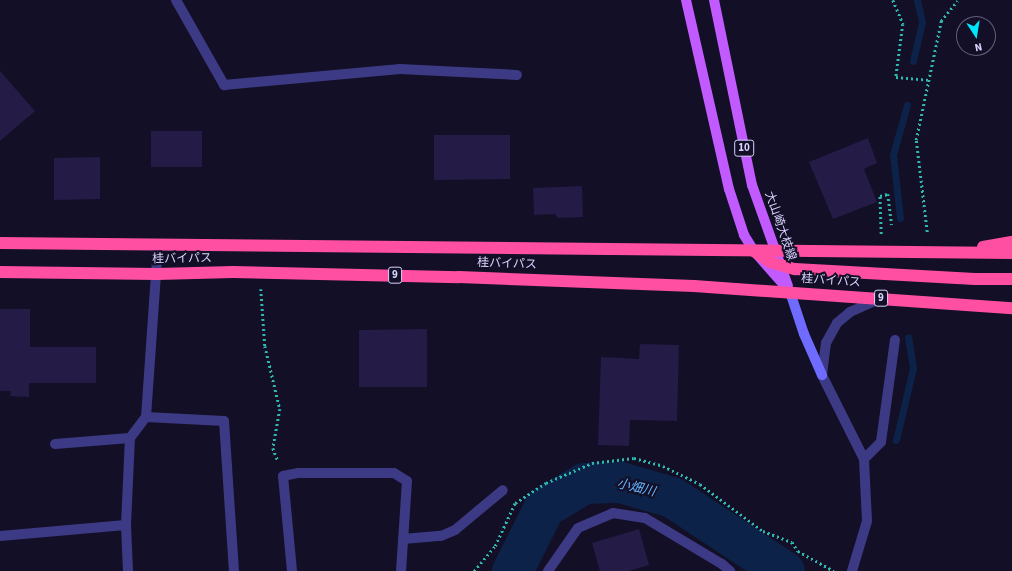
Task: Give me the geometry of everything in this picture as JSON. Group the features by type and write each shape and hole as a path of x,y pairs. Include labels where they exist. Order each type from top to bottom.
{"highway":[{"path":"946,253 1012,242"},
{"name":"桂バイパス","path":"0,243 158,246 1012,253"},
{"path":"754,251 770,262 795,269 975,279 1012,279"},
{"name":"桂バイパス","path":"0,272 157,274 258,273 459,276 694,286 972,304 1012,308"},
{"path":"975,279 1012,287"},
{"path":"972,304 1012,304"}],"main road":[{"name":"大山崎大枝線","path":"686,0 729,190 744,234 754,251 790,292"},
{"name":"大山崎大枝線","path":"714,0 752,185 790,292"}],"street":[{"path":"176,0 224,85 400,69 518,75"},
{"path":"128,571 126,525 130,438 146,417 158,246"},
{"path":"790,292 804,334 822,375 864,459 867,521 852,571"},
{"path":"822,375 826,343 837,323 850,312 882,298"},
{"path":"864,459 881,442 895,340"},
{"path":"146,417 224,421 234,571"},
{"path":"55,444 130,438"},
{"path":"292,571 283,476 299,473 394,473 407,481 401,571"},
{"path":"402,539 441,536 455,530 503,490"},
{"path":"548,571 578,528 613,513 645,518 722,564 730,571"},
{"path":"0,536 126,525"}],"path":[{"path":"893,0 903,24 896,77 929,80"},
{"path":"927,232 916,140 941,21 957,1"},
{"path":"881,252 880,196 888,194 892,226"},
{"path":"258,273 265,346 280,409 273,448 283,476"}],"building":[{"path":"0,71 35,111 0,141"},
{"path":"151,131 202,131 202,167 151,167"},
{"path":"434,135 510,135 510,179 434,180"},
{"path":"868,138 877,163 864,169 877,202 833,219 809,162"},
{"path":"100,157 100,199 54,200 54,158"},
{"path":"582,186 583,217 558,218 555,214 534,215 533,188"},
{"path":"0,309 30,309 30,347 96,347 96,383 29,383 29,397 10,396 11,391 0,391"},
{"path":"427,329 427,387 359,387 359,330"},
{"path":"640,344 679,345 677,421 630,420 629,446 598,445 601,357 639,359"},
{"path":"639,529 649,565 629,571 600,571 592,543"}],"waterway":[{"path":"913,61 922,22 917,0"},
{"path":"900,218 893,155 907,105"},
{"path":"896,440 913,368 908,337"},
{"name":"小畑川","path":"512,571 544,507 584,483 620,482 672,497 784,571"}]}
